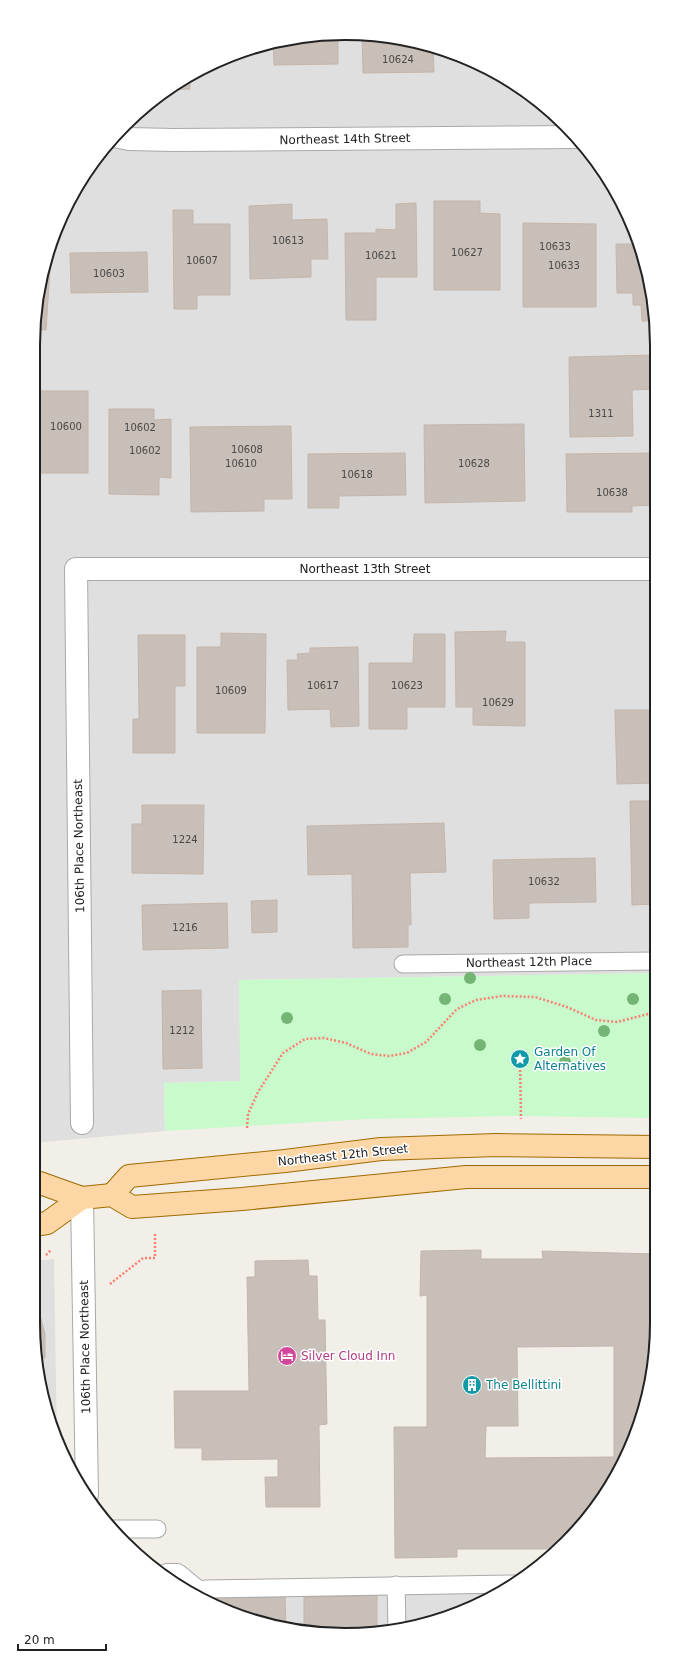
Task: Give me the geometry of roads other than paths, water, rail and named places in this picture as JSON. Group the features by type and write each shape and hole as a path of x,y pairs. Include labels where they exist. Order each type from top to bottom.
{"main road":[{"name":"Northeast 12th Street","path":"112,1195 129,1176 285,1161 381,1149 496,1145 650,1147"},
{"path":"40,1183 82,1198 112,1195 132,1207 242,1199 466,1177 650,1177"},
{"path":"40,1224 47,1223 82,1198"}],"street":[{"name":"Northeast 14th Street","path":"122,138 173,140 568,137"},
{"name":"Northeast 13th Street","path":"76,569 650,569"},
{"name":"106th Place Northeast","path":"76,569 82,1123"},
{"name":"106th Place Northeast","path":"82,1198 87,1485"},
{"path":"173,1575 177,1575 186,1583"}],"lane":[{"name":"Northeast 12th Place","path":"403,964 650,961"},
{"path":"120,1529 157,1529"},
{"path":"202,1592 205,1589 503,1584"},
{"path":"396,1585 397,1623"}],"place":[{"name":"Garden Of Alternatives","path":"520,1059"},
{"name":"Silver Cloud Inn","path":"287,1356"},
{"name":"The Bellittini","path":"472,1385"}]}
